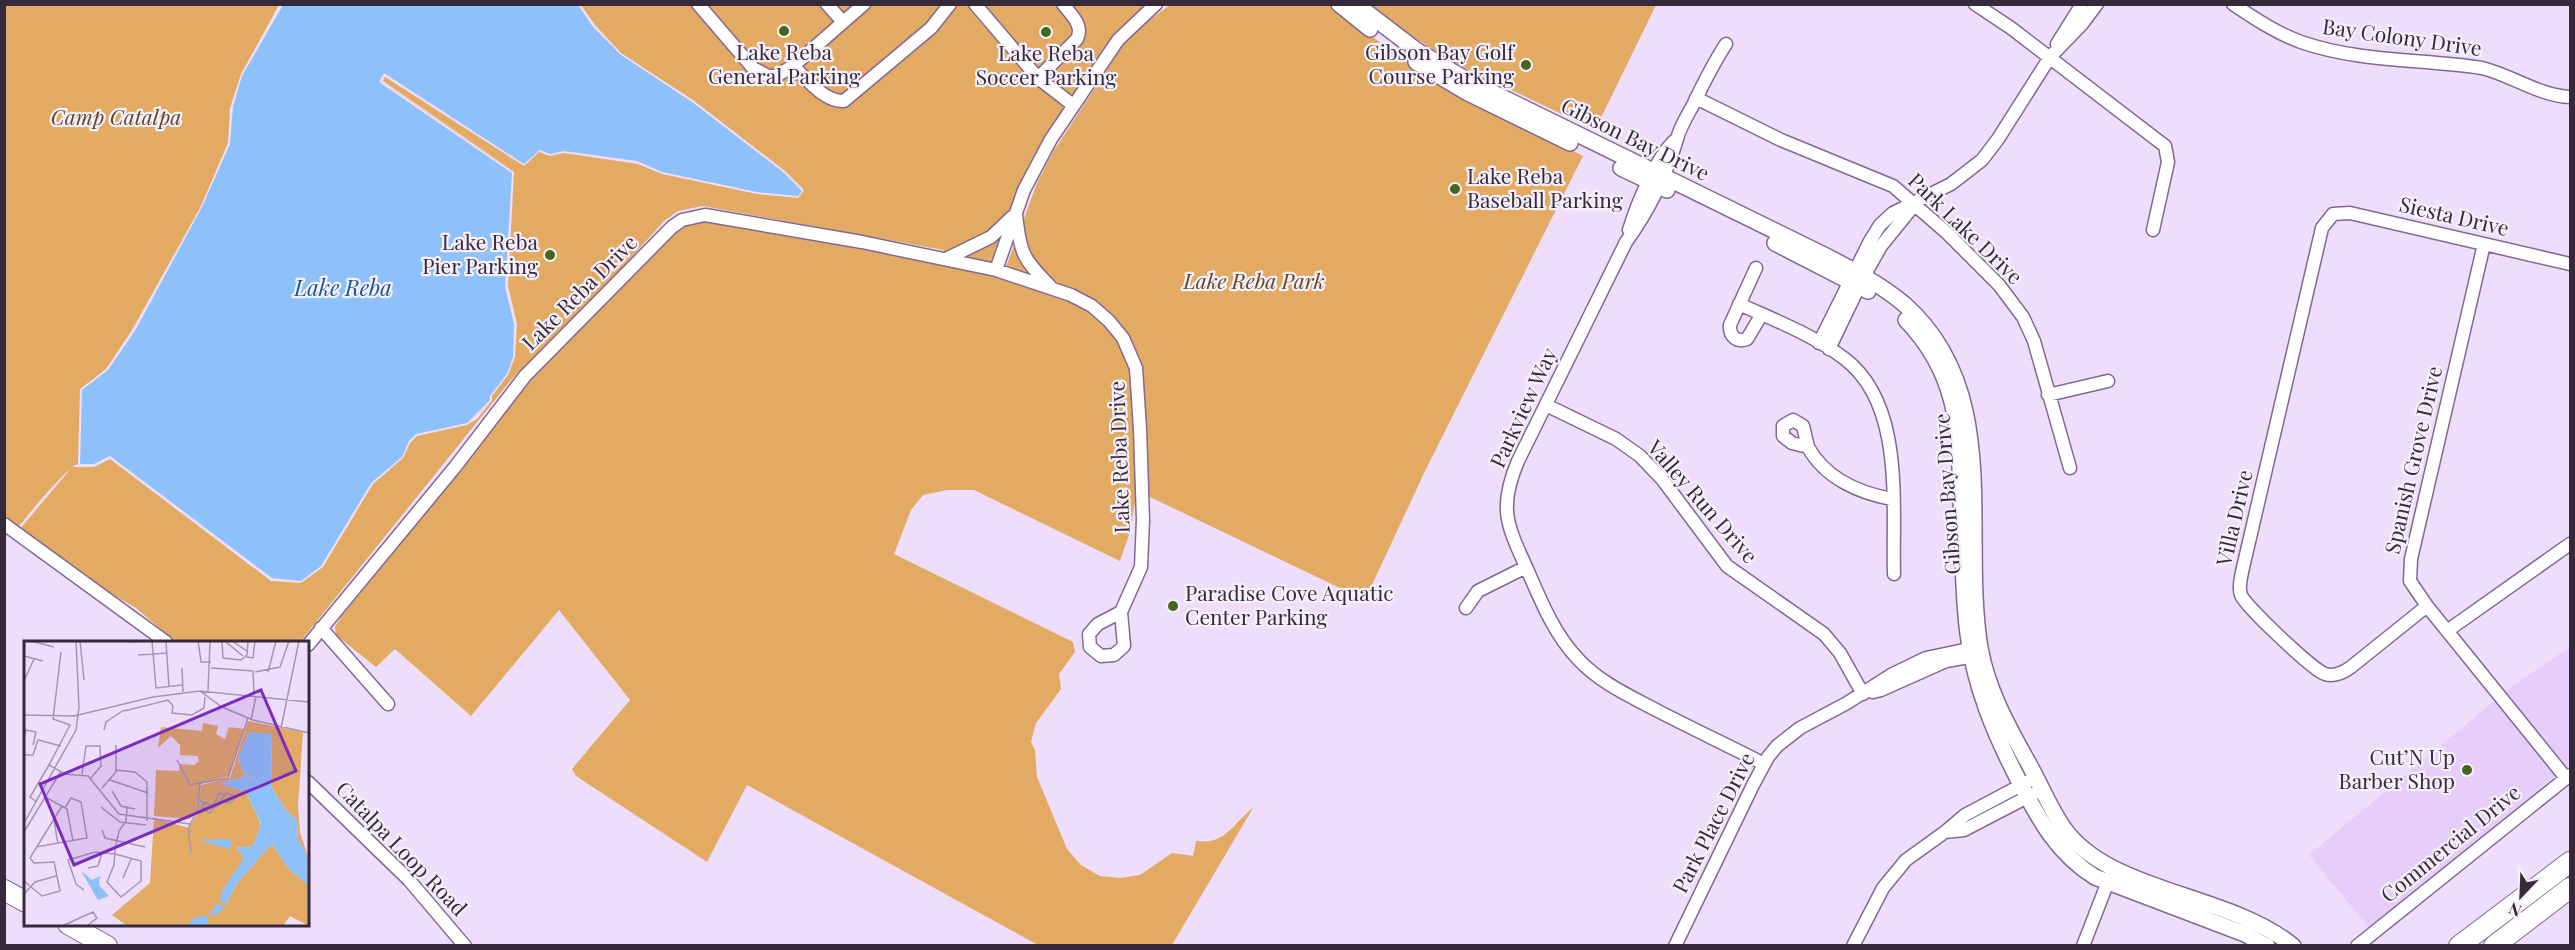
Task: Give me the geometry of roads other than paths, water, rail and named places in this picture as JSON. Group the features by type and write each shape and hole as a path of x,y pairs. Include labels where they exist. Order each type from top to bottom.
{"main road":[{"path":"2459,945 2571,862"},
{"path":"2494,945 2571,888"},
{"path":"4,890 24,901"},
{"path":"70,926 85,940 107,945"}],"street":[{"path":"698,4 753,68 761,73 776,76 793,66 864,4"},
{"path":"827,4 843,22"},
{"path":"793,66 829,98 837,102 844,101 859,91 931,28 951,4"},
{"path":"975,4 1038,78 1073,105"},
{"path":"1038,78 1077,39 1080,32 1079,25 1063,4"},
{"path":"996,270 1015,214 1037,163 1073,105 1118,40 1156,4"},
{"name":"Gibson Bay Drive","path":"1340,4 1431,66 1547,126 1857,278 1904,304 1928,329 1947,358 1961,390 1971,445 1979,691 1992,728 2024,791 2058,846 2082,869 2107,883 2245,934 2267,945"},
{"name":"Gibson Bay Drive","path":"1356,4 1431,66"},
{"path":"1975,4 2001,20 2165,146 2168,162 2153,230"},
{"path":"1824,346 1857,278 1888,235 1916,203 1952,184 1982,160 1998,139 2082,4"},
{"name":"Bay Colony Drive","path":"2233,4 2247,8 2282,34 2316,47 2350,54 2482,68 2554,94 2571,97"},
{"path":"2050,57 2097,5"},
{"name":"Parkview Way","path":"1726,44 1696,98 1677,138 1674,151 1636,211 1626,242 1518,461 1507,491 1507,518 1526,567 1556,630 1588,669 1626,694 1764,764"},
{"name":"Park Lake Drive","path":"1696,98 1781,140 1884,181 1916,203 1999,285 2017,306 2034,341 2070,468"},
{"name":"Siesta Drive","path":"2329,216 2350,213 2571,264"},
{"path":"946,259 992,237 1015,214"},
{"path":"1015,214 1020,246 1027,263 1051,288"},
{"name":"Lake Reba Drive","path":"309,644 447,476 525,376 672,227 693,216 715,216 996,270 1082,301 1109,321 1123,338 1136,368 1140,429 1144,541 1142,567 1121,612"},
{"name":"Villa Drive","path":"2329,216 2322,228 2318,243 2261,489 2241,578 2241,596 2251,609 2308,662 2320,672 2330,675 2340,674 2351,668 2427,606"},
{"name":"Spanish Grove Drive","path":"2484,244 2409,570 2410,580 2415,590 2447,631 2568,776"},
{"path":"1756,268 1730,330 1738,340 1743,340 1750,335 1762,314"},
{"path":"1739,304 1824,346 1856,368 1878,400 1889,441 1894,574"},
{"path":"2048,395 2108,381"},
{"name":"Valley Run Drive","path":"1546,405 1616,439 1640,456 1662,479 1726,566 1824,634 1840,653 1863,694"},
{"path":"1808,447 1822,465 1838,479 1857,489 1892,499"},
{"path":"4,524 165,641"},
{"path":"2447,631 2571,544"},
{"path":"1466,608 1478,591 1526,567"},
{"path":"321,628 388,704"},
{"name":"Gibson Bay Drive","path":"1976,651 1996,702 2038,784 2072,839 2094,858 2114,868 2246,918 2268,928 2293,945"},
{"name":"Park Place Drive","path":"1675,945 1764,764 1787,736 1863,694 1891,675 1926,658 1976,651"},
{"name":"Commercial Drive","path":"2357,945 2568,776"},
{"name":"Catalpa Loop Road","path":"309,783 410,880 465,945"},
{"path":"1853,945 1892,875 1906,860 1965,815 2038,784"},
{"path":"2083,945 2114,868"}],"water":[{"name":"Lake Reba","path":"283,5 578,5 593,27 621,55 692,102 783,172 802,191 798,196 757,192 662,172 637,161 564,151 550,154 540,150 524,164 384,73 379,82 512,173 505,287 514,324 513,357 507,374 490,396 490,400 467,423 416,434 409,441 402,457 371,483 321,566 301,581 272,578 110,456 94,464 80,464 82,390 108,370 135,331 202,207 230,144 233,107 242,76"}],"place":[{"name":"Lake Reba General Parking","path":"784,31"},
{"name":"Lake Reba Soccer Parking","path":"1046,32"},
{"name":"Gibson Bay Golf Course Parking","path":"1526,65"},
{"name":"Lake Reba Baseball Parking","path":"1455,189"},
{"name":"Lake Reba Pier Parking","path":"550,255"},
{"name":"Paradise Cove Aquatic Center Parking","path":"1173,606"},
{"name":"Cut’N Up Barber Shop","path":"2467,770"}],"park label":[{"name":"Camp Catalpa","path":"116,118"},
{"name":"Lake Reba Park","path":"1254,282"}]}
